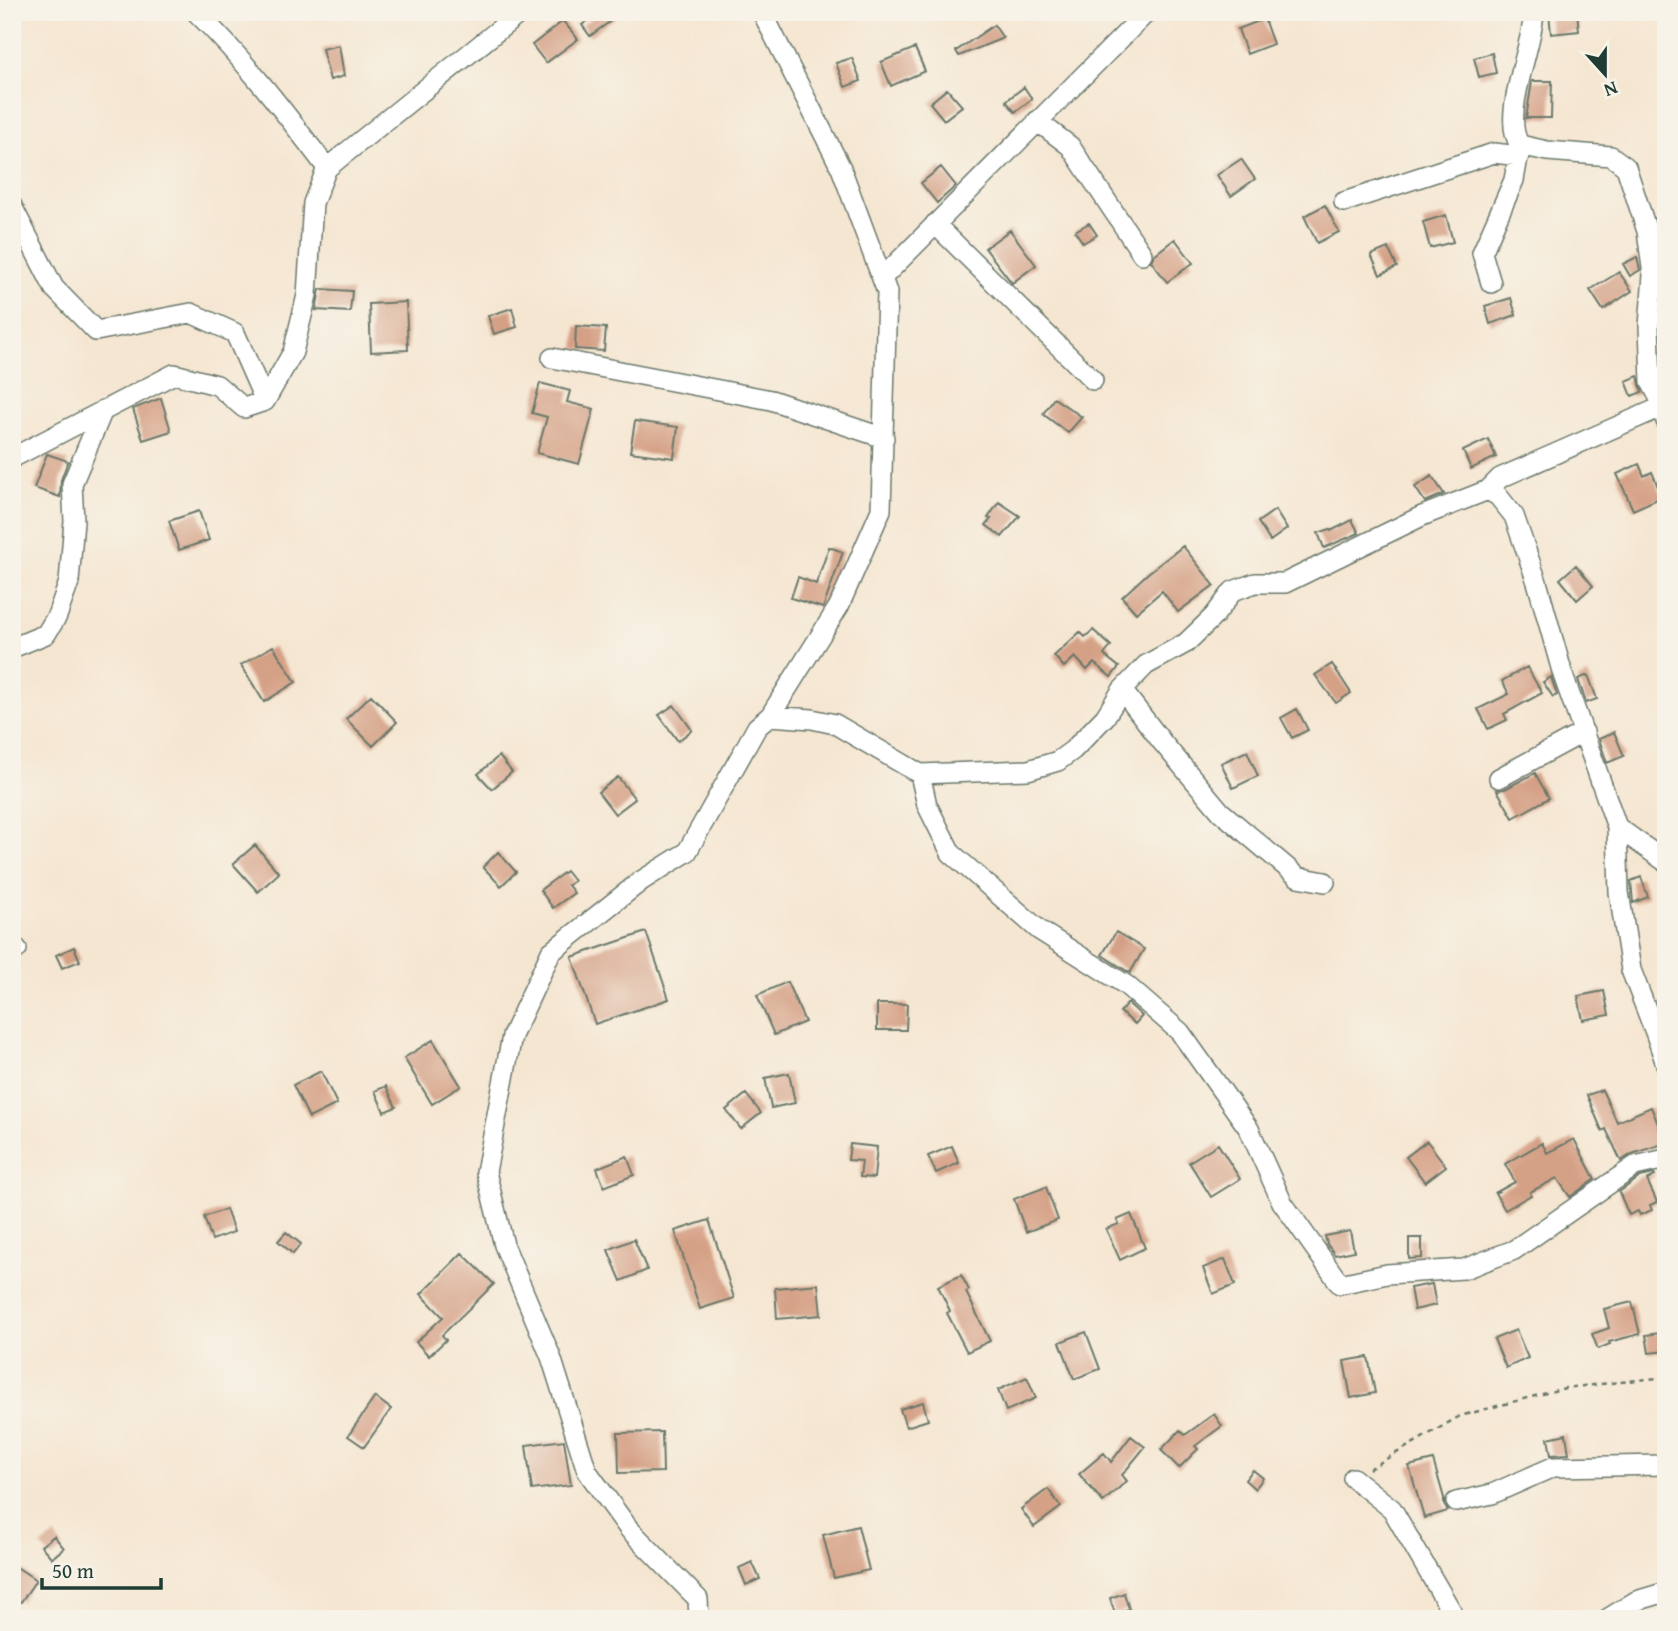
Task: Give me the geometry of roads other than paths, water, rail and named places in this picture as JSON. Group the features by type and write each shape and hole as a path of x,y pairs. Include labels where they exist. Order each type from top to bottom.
{"street":[{"path":"196,12 232,47 327,168"},
{"path":"12,458 174,374 217,385 244,408 265,401 293,352 307,295 313,203 327,168 521,12"},
{"path":"699,1619 698,1599 629,1529 587,1471 551,1357 504,1245 486,1172 512,1036 551,951 641,881 687,852 757,727 770,716 839,606 881,510 887,292 841,169 762,12"},
{"path":"882,278 1147,12"},
{"path":"1491,283 1482,254 1514,180 1520,150 1515,137 1516,93 1534,25 1534,12"},
{"path":"1037,121 1070,146 1142,254"},
{"path":"770,716 812,719 835,724 920,774 1028,770 1058,761 1105,717 1122,690 1146,665 1186,643 1233,591 1255,583 1285,583 1422,516 1488,490 1500,478 1665,410 1651,382 1649,326 1653,275 1647,231 1626,167 1611,156 1520,150 1494,153 1344,202"},
{"path":"12,206 54,288 96,331 191,313 235,333 265,401"},
{"path":"935,224 1093,380"},
{"path":"552,358 771,400 884,438"},
{"path":"12,648 46,634 57,616 69,582 74,521 72,484 103,410"},
{"path":"1488,490 1498,496 1514,516 1537,582 1563,675 1617,827 1619,892 1631,970 1666,1064"},
{"path":"1122,690 1162,743 1221,812 1298,877 1325,882"},
{"path":"1499,778 1584,733"},
{"path":"920,774 927,805 951,853 1039,930 1126,985 1180,1032 1249,1129 1282,1202 1340,1283 1388,1274 1464,1269 1514,1250 1635,1166 1666,1159"},
{"path":"1617,827 1666,862"},
{"path":"1456,1502 1492,1494 1553,1467 1666,1465"},
{"path":"1353,1478 1392,1509 1457,1619"},
{"path":"1607,1619 1636,1601 1666,1591"}]}
